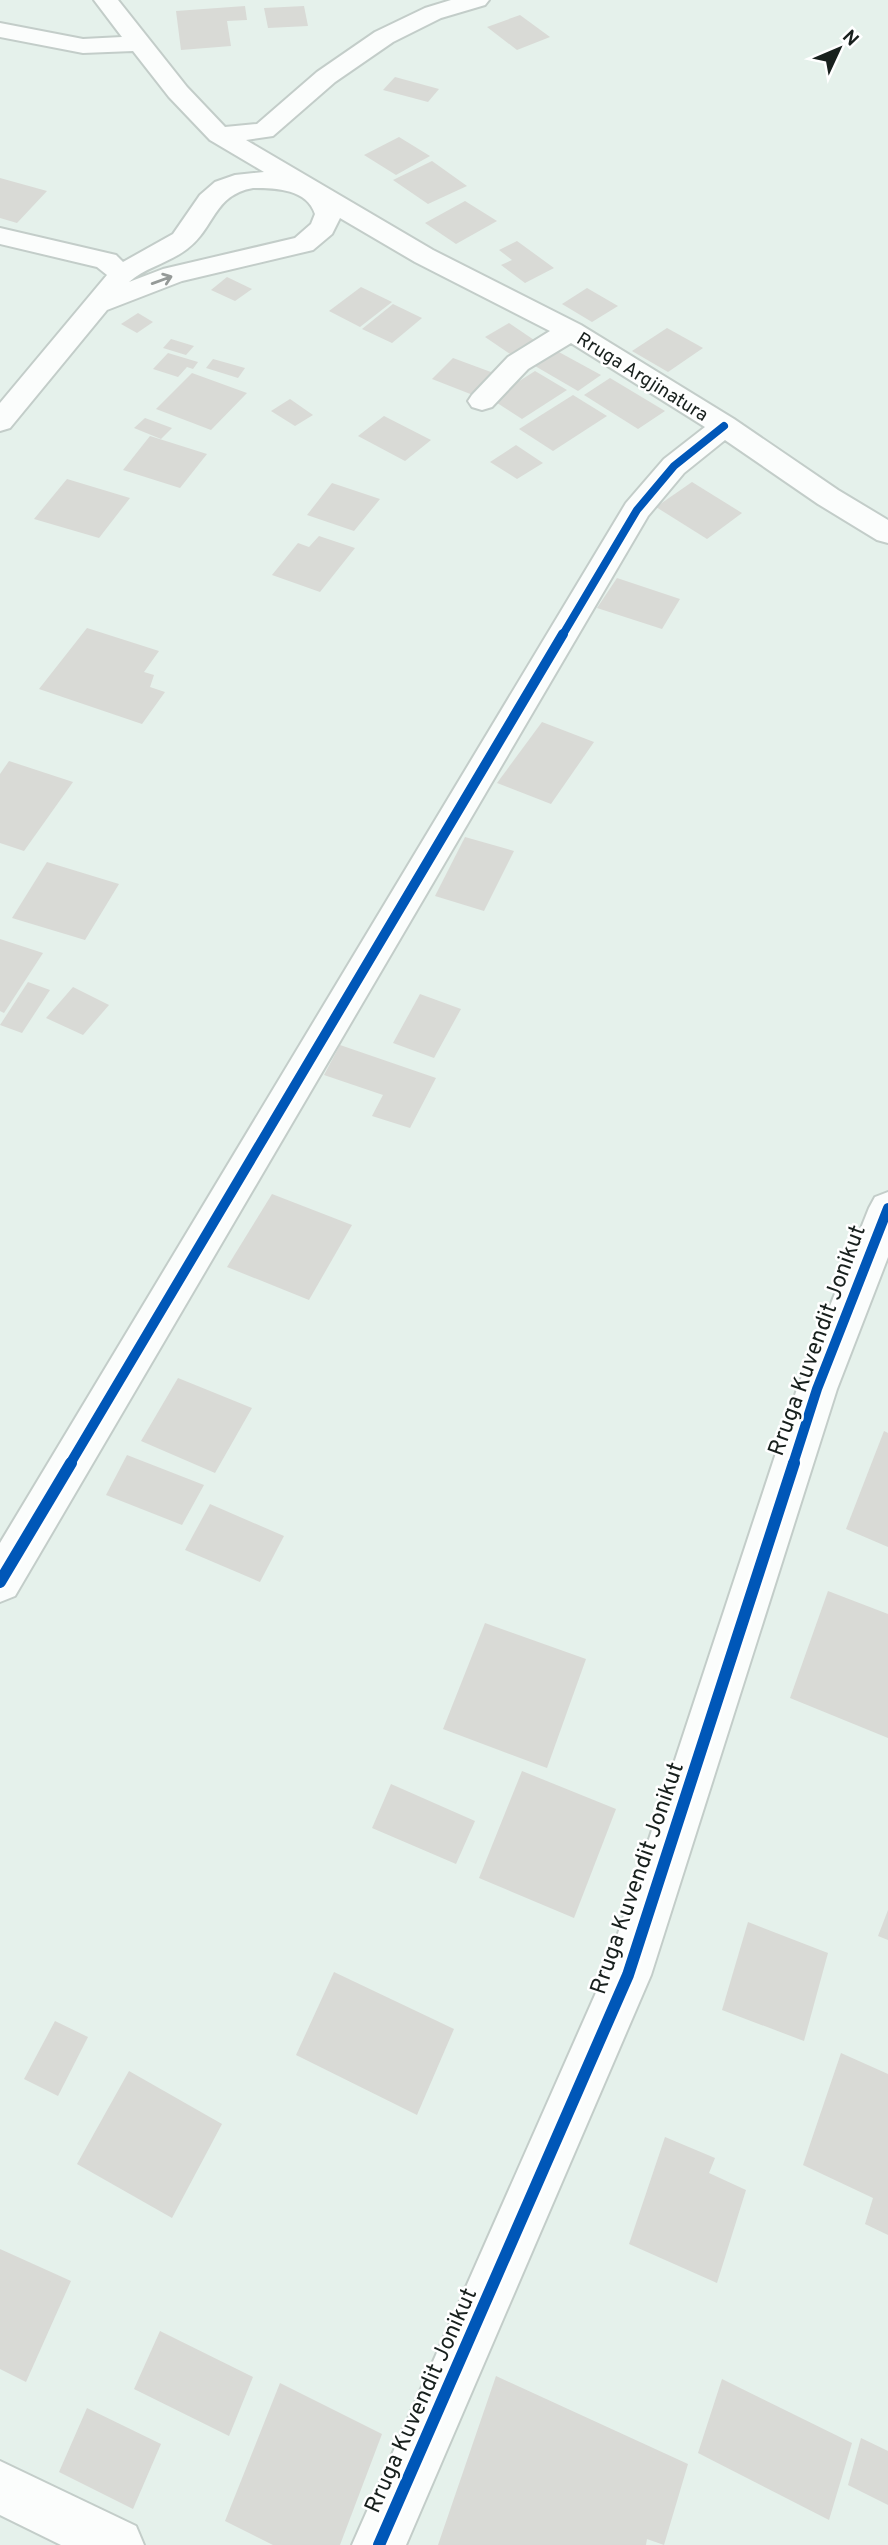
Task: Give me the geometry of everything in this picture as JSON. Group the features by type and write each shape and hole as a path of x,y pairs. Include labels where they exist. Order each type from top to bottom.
{"street":[{"path":"106,0 178,92 219,135 424,256"},
{"path":"219,135 264,131 326,77 384,37 433,13 477,0"},
{"path":"0,30 83,46 137,43"},
{"path":"219,135 227,170 219,191"},
{"path":"0,422 122,274 181,240 207,202 219,191 245,181 276,179 312,190 323,200 328,211 326,223 318,235 304,244 173,275 98,304"},
{"path":"201,214 202,226 211,237 225,246 244,252 265,253"},
{"path":"0,236 106,261 122,274"},
{"path":"304,244 377,245 424,256"},
{"name":"Rruga Argjinatura","path":"424,256 571,331 724,426 828,497 888,533"},
{"path":"482,401 517,363 571,331"},
{"path":"0,1582 637,510 674,466 724,426"},
{"name":"Rruga Kuvendit Jonikut","path":"379,2545 628,1975 817,1389 888,1208"},
{"path":"0,2487 117,2545"}],"building":[{"path":"245,6 247,20 227,21 231,46 181,50 176,11"},
{"path":"304,6 308,26 268,28 264,8"},
{"path":"520,15 550,37 517,50 487,27"},
{"path":"395,77 439,89 428,102 383,90"},
{"path":"399,137 430,156 396,175 364,155"},
{"path":"432,161 467,186 428,204 393,180"},
{"path":"0,178 47,191 17,223 0,218"},
{"path":"465,201 497,221 456,244 425,223"},
{"path":"517,241 554,268 525,283 501,265 512,260 499,250"},
{"path":"227,277 252,289 235,301 211,290"},
{"path":"361,287 392,302 360,327 329,311"},
{"path":"587,288 618,306 592,322 562,304"},
{"path":"393,304 422,318 392,343 362,329"},
{"path":"138,313 153,322 137,333 121,324"},
{"path":"509,323 537,342 513,356 485,337"},
{"path":"667,328 703,348 668,372 632,351"},
{"path":"171,339 194,346 186,355 163,348"},
{"path":"557,351 601,375 578,391 535,366"},
{"path":"168,353 198,362 193,369 187,367 178,377 153,369"},
{"path":"453,358 499,375 478,397 432,379"},
{"path":"213,359 245,368 238,378 206,368"},
{"path":"535,371 567,390 522,419 491,399"},
{"path":"192,373 247,393 211,430 156,409"},
{"path":"610,378 665,411 638,429 584,395"},
{"path":"573,395 607,416 553,451 519,429"},
{"path":"290,399 313,415 295,426 271,411"},
{"path":"384,416 431,440 405,461 358,436"},
{"path":"145,418 172,428 161,439 134,428"},
{"path":"150,436 207,454 180,488 123,470"},
{"path":"516,445 543,463 517,479 490,462"},
{"path":"67,479 130,498 99,538 34,519"},
{"path":"692,482 742,513 707,539 656,507"},
{"path":"332,483 380,499 354,531 307,515"},
{"path":"319,536 355,548 320,592 272,575 298,543 309,547"},
{"path":"617,578 680,599 662,629 597,608"},
{"path":"87,628 159,651 144,672 154,675 150,687 165,692 142,724 39,689"},
{"path":"542,722 594,742 551,804 497,783"},
{"path":"9,761 73,782 24,851 0,843 0,774"},
{"path":"465,837 514,851 484,911 435,896"},
{"path":"47,862 119,884 85,940 12,918"},
{"path":"0,939 43,953 4,1013 0,1011"},
{"path":"28,982 50,990 22,1033 0,1025"},
{"path":"73,987 109,1005 83,1035 46,1018"},
{"path":"420,994 461,1009 434,1058 393,1043"},
{"path":"340,1045 436,1078 410,1128 372,1116 383,1095 324,1075"},
{"path":"272,1194 352,1225 309,1300 227,1267"},
{"path":"178,1378 252,1408 215,1473 141,1441"},
{"path":"884,1431 888,1433 888,1547 846,1529"},
{"path":"127,1455 204,1485 182,1525 106,1495"},
{"path":"210,1504 284,1536 260,1582 185,1550"},
{"path":"828,1591 888,1614 888,1738 790,1698"},
{"path":"485,1623 586,1659 547,1768 443,1729"},
{"path":"522,1771 616,1809 574,1918 479,1878"},
{"path":"391,1784 475,1821 456,1864 372,1828"},
{"path":"888,1910 888,1940 878,1936"},
{"path":"748,1922 828,1953 804,2041 722,2010"},
{"path":"334,1972 454,2029 417,2115 296,2055"},
{"path":"55,2021 88,2037 58,2096 24,2079"},
{"path":"841,2053 888,2074 888,2235 865,2224 873,2198 803,2165"},
{"path":"129,2071 222,2124 172,2218 77,2164"},
{"path":"665,2137 715,2158 709,2173 746,2190 717,2283 629,2244"},
{"path":"0,2249 71,2281 26,2382 0,2369"},
{"path":"160,2331 253,2377 229,2436 134,2389"},
{"path":"496,2376 688,2464 664,2545 647,2539 646,2545 438,2545"},
{"path":"722,2379 852,2443 829,2520 698,2453"},
{"path":"280,2383 382,2434 340,2545 273,2545 225,2521"},
{"path":"87,2408 161,2444 133,2509 59,2472"},
{"path":"861,2438 888,2451 888,2505 848,2485"}],"cycle path":[{"path":"0,1582 637,510 674,466 724,426"},
{"path":"379,2545 628,1975 817,1389 888,1208"}]}
